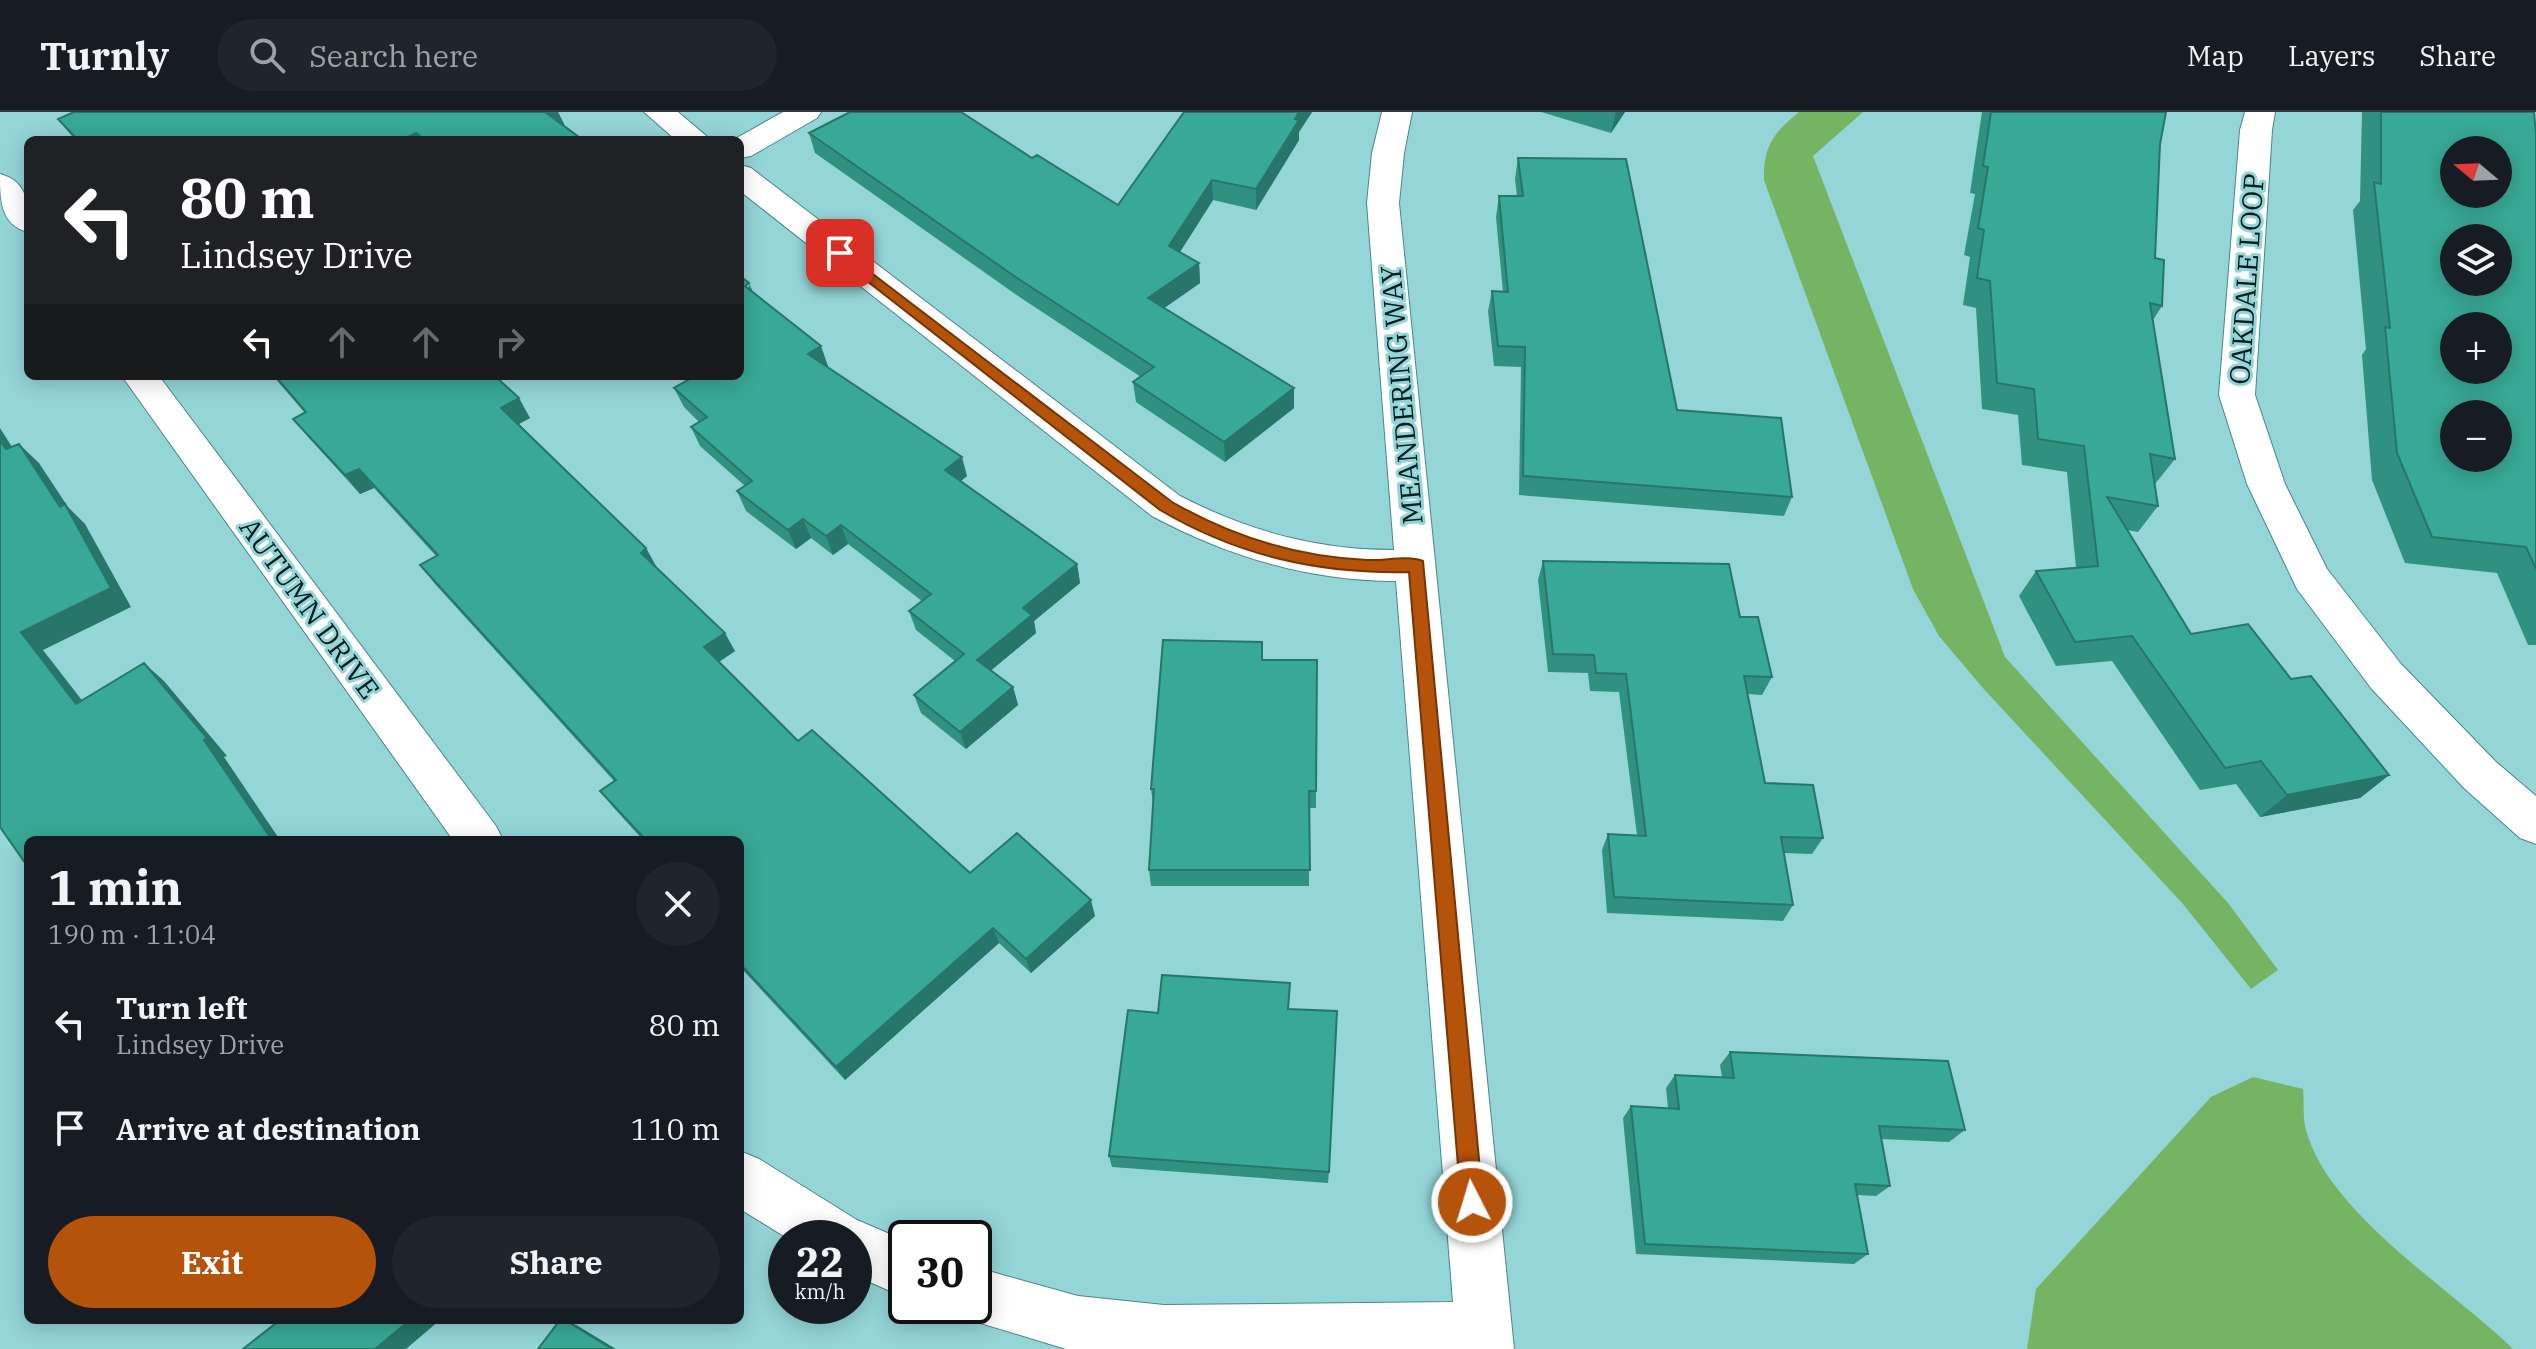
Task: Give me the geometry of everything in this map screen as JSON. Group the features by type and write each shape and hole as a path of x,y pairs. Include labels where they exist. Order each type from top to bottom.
{"street":[{"path":"659,112 690,136"},
{"path":"744,147 806,112"},
{"name":"MEANDERING WAY","path":"1397,112 1388,153 1383,203 1484,1339"},
{"name":"OAKDALE LOOP","path":"2260,112 2256,130 2237,395 2266,484 2311,578 2386,676 2480,775 2536,824"},
{"path":"744,178 1178,513 1243,544 1291,558 1367,567 1417,565"},
{"path":"0,184 24,217"},
{"name":"AUTUMN DRIVE","path":"143,380 477,836"},
{"path":"744,1180 808,1220"},
{"path":"992,1300 1078,1324 1164,1334 1484,1339"}],"shaded area":[{"path":"1799,112 1863,112 1813,156 2005,657 2228,903 2278,970 2251,989 2183,904 1982,687 1939,636 1913,589 1764,180 1765,158 1771,142"},
{"path":"2253,1077 2303,1089 2305,1126 2317,1158 2337,1189 2393,1247 2513,1349 2027,1349 2036,1289 2211,1097"}],"building":[{"path":"74,112 545,112 578,136 420,136 416,133 410,136 74,136 58,119"},
{"path":"850,112 961,112 1032,158 1037,155 1118,205 1184,112 1299,112 1295,119 1299,120 1256,189 1212,180 1169,246 1199,263 1148,298 1294,388 1224,442 1133,382 1154,367 1017,278 809,133"},
{"path":"1991,112 2166,112 2160,144 2155,258 2164,260 2162,306 2150,303 2175,459 2150,454 2158,506 2107,497 2191,634 2248,624 2291,679 2311,676 2389,775 2287,795 2261,761 2225,768 2132,636 2075,642 2036,571 2098,566 2084,446 2038,439 2034,389 1997,383 1990,281 1977,278 1984,230 1978,228 1988,167 1983,166"},
{"path":"2381,112 2534,112 2536,569 2526,547 2432,537 2397,453 2385,327 2390,328 2374,182 2381,184"},
{"path":"1518,158 1626,159 1677,410 1781,418 1792,497 1523,476 1525,347 1498,346 1492,291 1508,292 1499,196 1523,196"},
{"path":"744,279 749,283 745,286 821,346 808,354 962,457 945,470 1077,564 1023,608 1032,615 977,660 1013,687 960,732 914,695 964,654 909,611 931,594 841,525 826,536 803,519 788,530 737,491 752,481 691,427 707,417 674,388 688,380 744,380"},
{"path":"278,380 499,380 519,398 501,408 646,548 641,553 725,633 704,647 798,741 812,730 970,873 1017,833 1091,900 1026,959 993,928 836,1067 744,968 744,836 642,836 600,791 616,780 420,565 438,555 359,469 345,475 293,419 306,412"},
{"path":"0,441 6,449 19,444 60,507 65,504 111,588 21,632 76,704 144,663 207,738 204,740 269,836 24,836 24,861 0,827"},
{"path":"1543,561 1729,564 1740,617 1758,617 1772,677 1744,676 1765,783 1813,785 1823,838 1781,837 1793,905 1614,897 1608,834 1646,836 1626,674 1596,673 1594,655 1553,654"},
{"path":"1163,640 1262,642 1262,660 1317,660 1316,791 1309,791 1310,870 1149,870 1154,789 1151,789"},
{"path":"1162,975 1290,983 1288,1009 1337,1011 1329,1172 1109,1156 1128,1010 1158,1013"},
{"path":"1730,1052 1948,1061 1965,1130 1879,1126 1890,1186 1855,1184 1868,1254 1645,1244 1631,1106 1679,1109 1675,1075 1734,1078"},
{"path":"275,1324 405,1324 375,1349 243,1349"},
{"path":"557,1324 571,1324 612,1349 538,1349"}],"route":[{"path":"840,253 1166,506 1202,527 1243,544 1291,558 1367,567 1417,565 1472,1202"}]}
